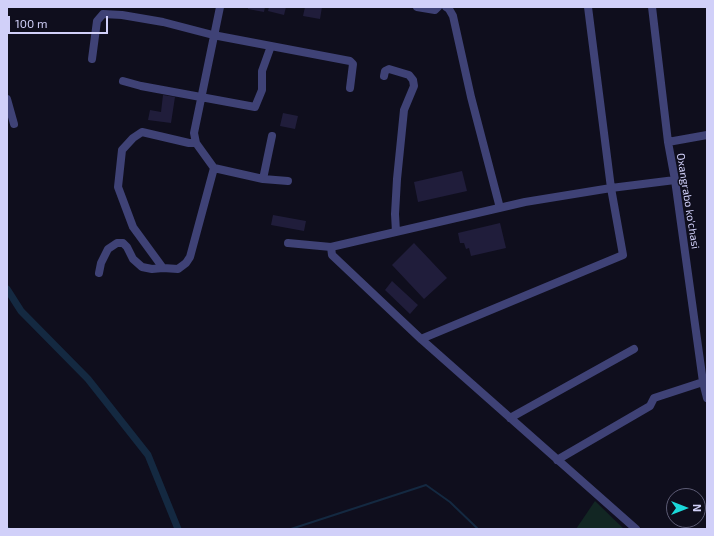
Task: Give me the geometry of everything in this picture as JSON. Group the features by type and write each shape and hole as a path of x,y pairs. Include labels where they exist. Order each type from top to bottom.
{"street":[{"path":"129,7 131,16"},
{"path":"220,7 194,132 196,143 214,168 263,179 288,181"},
{"path":"417,7 435,10 438,7"},
{"path":"446,7 449,9 452,16 471,97 500,208"},
{"path":"421,338 623,255 612,188 588,7"},
{"name":"Oxangrabo ko'chasi","path":"652,7 668,142 675,180 703,382 707,398"},
{"path":"92,59 97,21 103,14 131,16 163,22 213,35 350,61 353,64 350,88"},
{"path":"123,81 141,86 255,107 262,90 262,71 271,46"},
{"path":"384,76 385,71 389,69 409,74 413,80 414,86 404,110 396,179 396,232"},
{"path":"7,99 14,124"},
{"path":"163,268 133,227 118,187 122,150 133,138 142,132 196,143"},
{"path":"668,142 707,135"},
{"path":"263,179 272,136"},
{"path":"99,273 101,263 108,249 117,243 123,243 127,247 133,259 142,267 152,269 178,269 186,264 190,257 214,168"},
{"path":"288,243 331,247 526,202 612,188 675,180"},
{"path":"331,247 332,255 421,338 636,529"},
{"path":"510,418 634,349"},
{"path":"557,460 650,406 654,398 703,382"}],"green space":[{"path":"595,501 624,529 576,529"}],"building":[{"path":"248,7 265,7 264,12 248,9"},
{"path":"269,7 286,7 284,15 268,11"},
{"path":"305,7 322,7 320,19 303,16"},
{"path":"163,95 175,97 171,123 148,120 150,110 161,112"},
{"path":"283,113 298,116 295,129 280,126"},
{"path":"462,171 467,191 418,202 414,182"},
{"path":"273,215 306,221 304,231 271,225"},
{"path":"500,223 506,248 471,256 469,248 466,249 464,243 460,243 458,233"},
{"path":"414,243 447,278 424,299 392,265"},
{"path":"392,281 418,305 410,314 385,290"}],"waterway":[{"path":"7,289 21,311 88,379 148,455 178,529"},
{"path":"291,529 426,485 450,502 478,529"}]}
